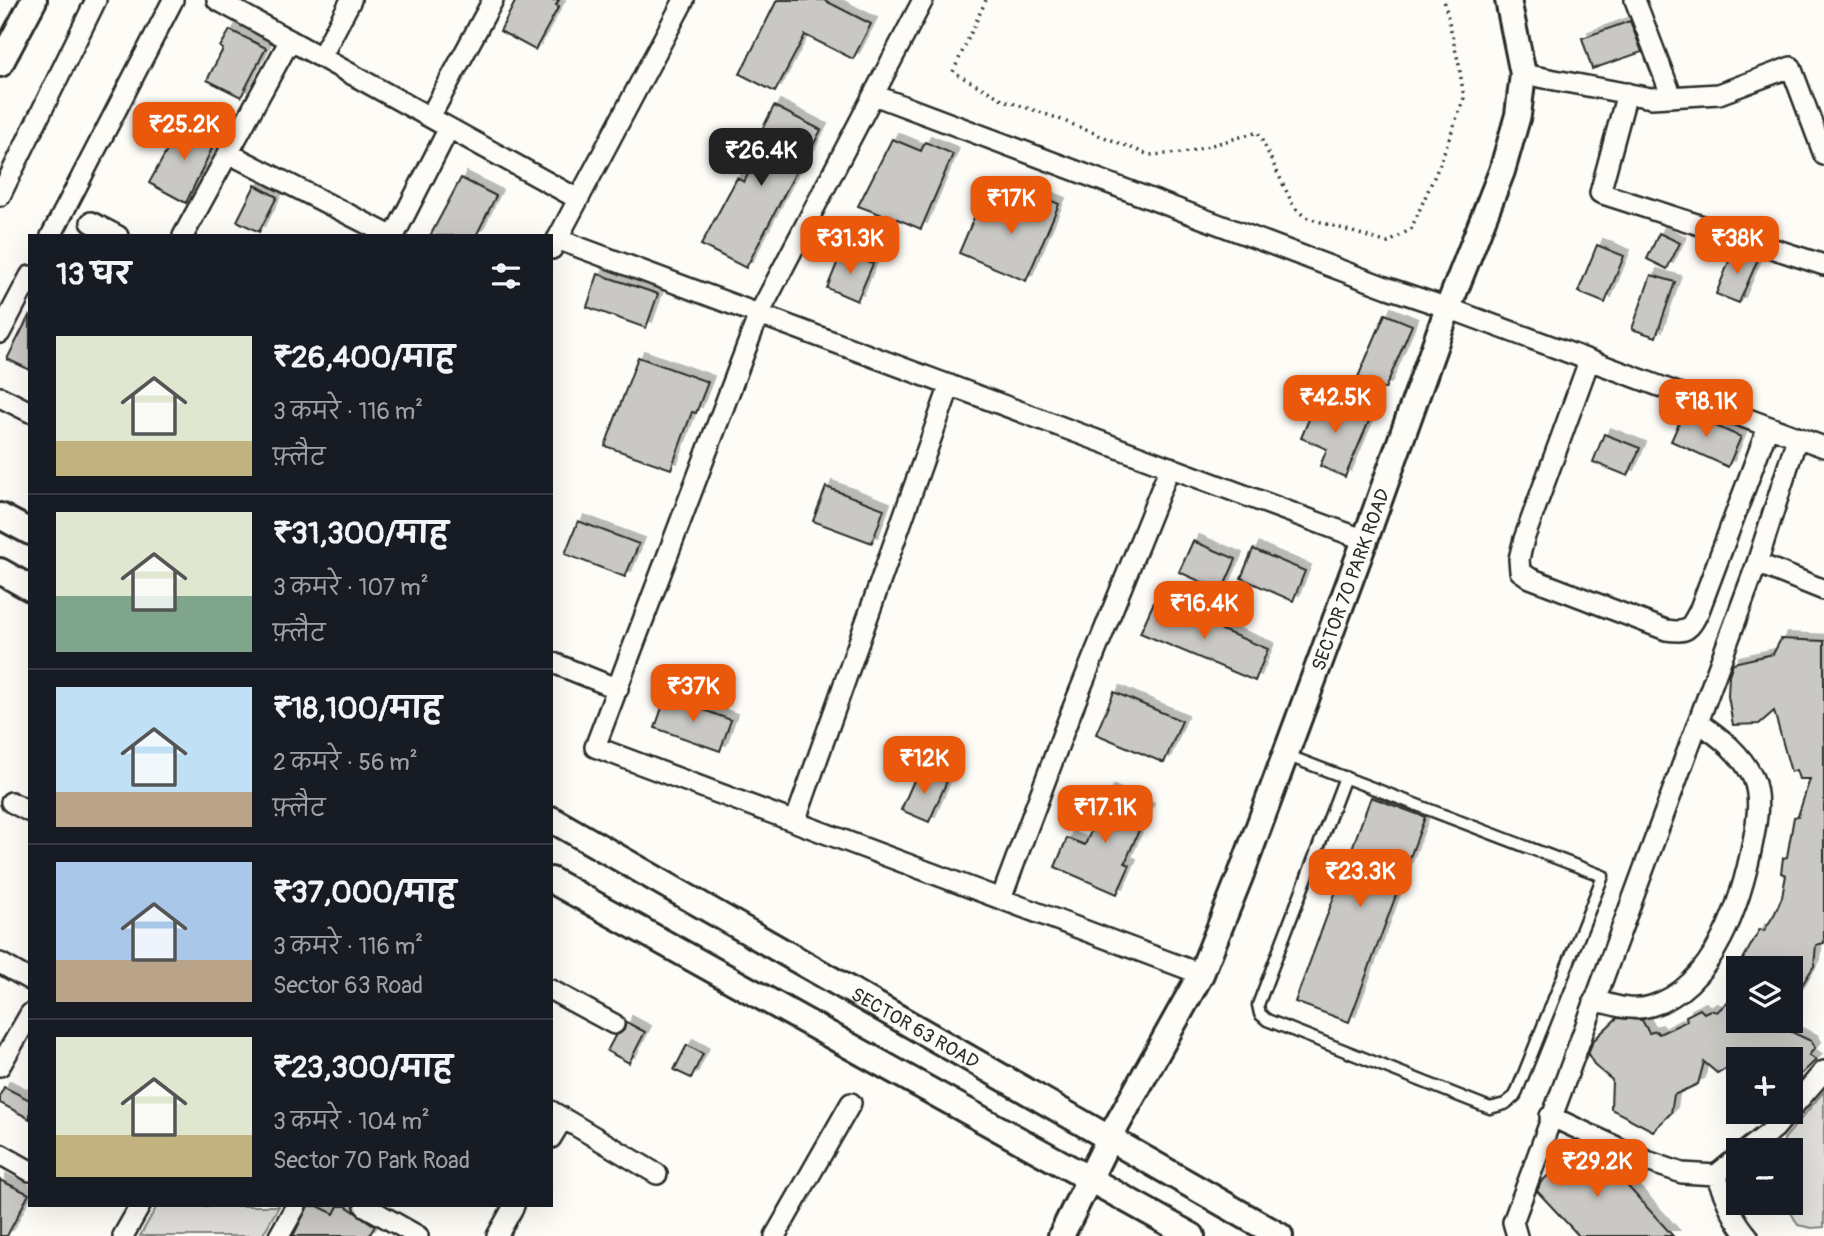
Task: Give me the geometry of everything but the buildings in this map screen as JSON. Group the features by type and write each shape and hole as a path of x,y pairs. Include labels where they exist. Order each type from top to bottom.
{"street":[{"path":"0,64 34,0"},
{"path":"0,196 96,0"},
{"path":"52,234 173,0"},
{"path":"217,0 578,199"},
{"path":"321,57 351,0"},
{"path":"430,117 492,0"},
{"path":"684,0 554,245 759,314 1365,540"},
{"path":"923,0 759,314 595,747 1201,974"},
{"name":"SECTOR 70 PARK ROAD","path":"1061,1236 1109,1139 1201,974 1365,540 1448,308 1502,171 1518,115 1522,74 1508,0"},
{"path":"1635,0 1672,97"},
{"path":"184,234 290,40"},
{"path":"1522,74 1651,98 1719,94 1791,67 1824,155"},
{"path":"1627,93 1600,193 1824,265"},
{"path":"874,95 1388,288 1824,447"},
{"path":"393,234 449,128"},
{"path":"228,153 388,234"},
{"path":"91,222 114,234"},
{"path":"0,334 28,280"},
{"path":"1589,361 1524,539 1519,559 1520,571 1530,578 1666,630 1680,632 1690,628 1699,611 1768,427"},
{"path":"795,822 950,385"},
{"path":"0,397 28,410"},
{"path":"1517,1236 1513,1222 1550,1116 1757,563 1797,438"},
{"path":"1001,899 1068,720 1170,467"},
{"path":"0,516 28,531"},
{"path":"1757,563 1824,590"},
{"path":"0,571 28,587"},
{"path":"553,663 618,689"},
{"path":"1594,1000 1624,1008 1650,1007 1674,996 1692,980 1713,954 1734,912 1747,873 1758,807 1754,780 1741,758 1724,740 1698,722"},
{"path":"11,802 28,811"},
{"name":"SECTOR 63 ROAD","path":"553,820 1280,1236"},
{"path":"553,881 1192,1236"},
{"path":"0,963 28,979"},
{"path":"553,991 614,1024"},
{"path":"0,1066 28,1017"},
{"path":"1803,1096 1824,1071"},
{"path":"775,1236 851,1103"},
{"path":"557,1114 657,1174"},
{"path":"1550,1116 1647,1161 1682,1173 1716,1175 1726,1167"},
{"path":"1762,1138 1778,1124"},
{"path":"0,1154 28,1170"},
{"path":"1716,1175 1730,1210 1748,1236"},
{"path":"122,1236 139,1207"},
{"path":"279,1236 295,1207"},
{"path":"367,1207 418,1236"},
{"path":"497,1236 513,1207"}],"lane":[{"path":"1285,754 1345,777 1603,876 1515,1096 1505,1104 1490,1108 1267,1020 1259,1014 1258,1005 1345,777"}],"path":[{"path":"986,0 953,72 1004,100 1149,155 1184,153 1258,132 1294,207 1305,217 1388,243 1410,229 1464,98 1444,0"}],"shaded area":[{"path":"1824,1091 1824,1227 1798,1225 1792,1215 1803,1215 1803,1138 1785,1138 1796,1124 1803,1124 1803,1116"},
{"path":"156,1207 278,1207 262,1236 140,1236"}]}
